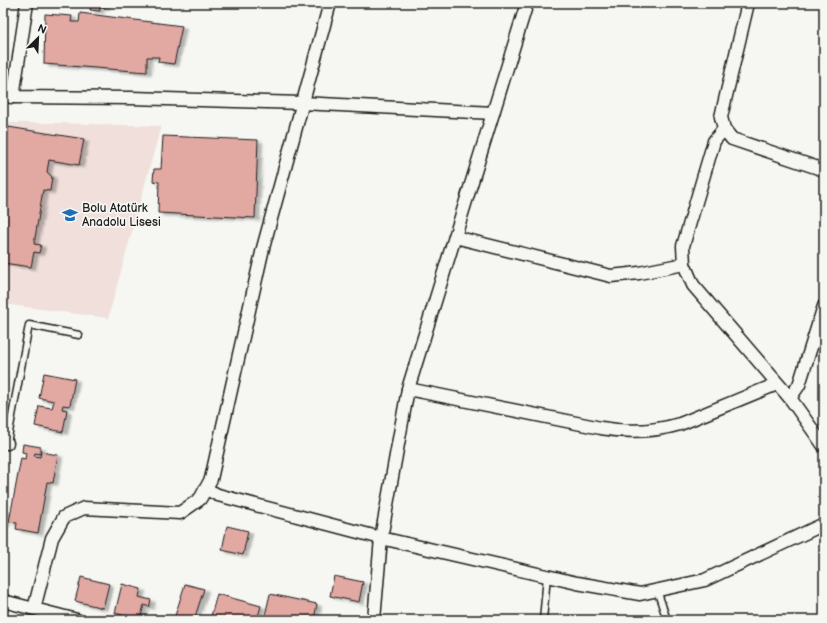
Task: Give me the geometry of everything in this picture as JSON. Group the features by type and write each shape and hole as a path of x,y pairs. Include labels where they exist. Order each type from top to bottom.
{"street":[{"path":"27,3 8,96 302,103 493,113"},
{"path":"34,609 52,538 64,517 84,508 180,513 200,499 212,479 263,248 330,3"},
{"path":"374,620 381,538 408,389 527,3"},
{"path":"748,3 721,117 724,129 732,139 824,170"},
{"path":"724,129 714,141 689,223 683,246 684,264 693,285 790,398 824,446"},
{"path":"455,237 611,276 639,273 684,264"},
{"path":"790,398 799,385 824,306"},
{"path":"408,389 601,428 632,432 658,430 680,424 777,384"},
{"path":"206,489 218,495 381,538 547,576 640,594 705,580 824,524"},
{"path":"3,601 77,620"}],"lane":[{"path":"5,443 29,325 79,335"},
{"path":"543,620 547,576"},
{"path":"657,590 667,620"}],"shaded area":[{"name":"Bolu Atatürk Anadolu Lisesi","path":"3,123 161,126 108,318 3,304"}],"building":[{"path":"83,3 106,3 105,7 99,6 100,11 90,10 91,6"},
{"path":"80,13 182,26 174,64 158,62 159,57 147,57 147,72 44,64 45,14 72,16 71,22 79,22"},
{"path":"8,127 84,139 79,165 49,160 47,172 52,177 50,191 43,190 34,244 41,245 39,253 34,252 31,267 3,263 3,141 6,141"},
{"path":"163,136 258,140 255,218 158,213 159,182 153,181 154,169 161,169"},
{"path":"44,373 75,379 70,406 63,405 62,409 67,410 63,432 35,426 39,406 52,408 54,401 39,398"},
{"path":"23,444 41,447 40,454 35,453 34,456 40,457 41,452 58,455 53,483 47,482 38,533 16,529 17,523 9,522 21,458 25,459 26,453 22,452"},
{"path":"3,510 7,511 5,524 3,524"},
{"path":"227,526 248,531 243,555 222,550"},
{"path":"334,576 363,582 359,602 330,596"},
{"path":"81,577 109,584 103,608 75,601"},
{"path":"122,584 141,589 139,597 151,600 149,607 144,605 140,620 115,613"},
{"path":"185,584 204,589 194,620 174,619"},
{"path":"217,594 261,606 257,620 210,620"},
{"path":"270,594 317,604 314,620 264,620"}],"place":[{"name":"Bolu Atatürk Anadolu Lisesi","path":"70,215"}]}
